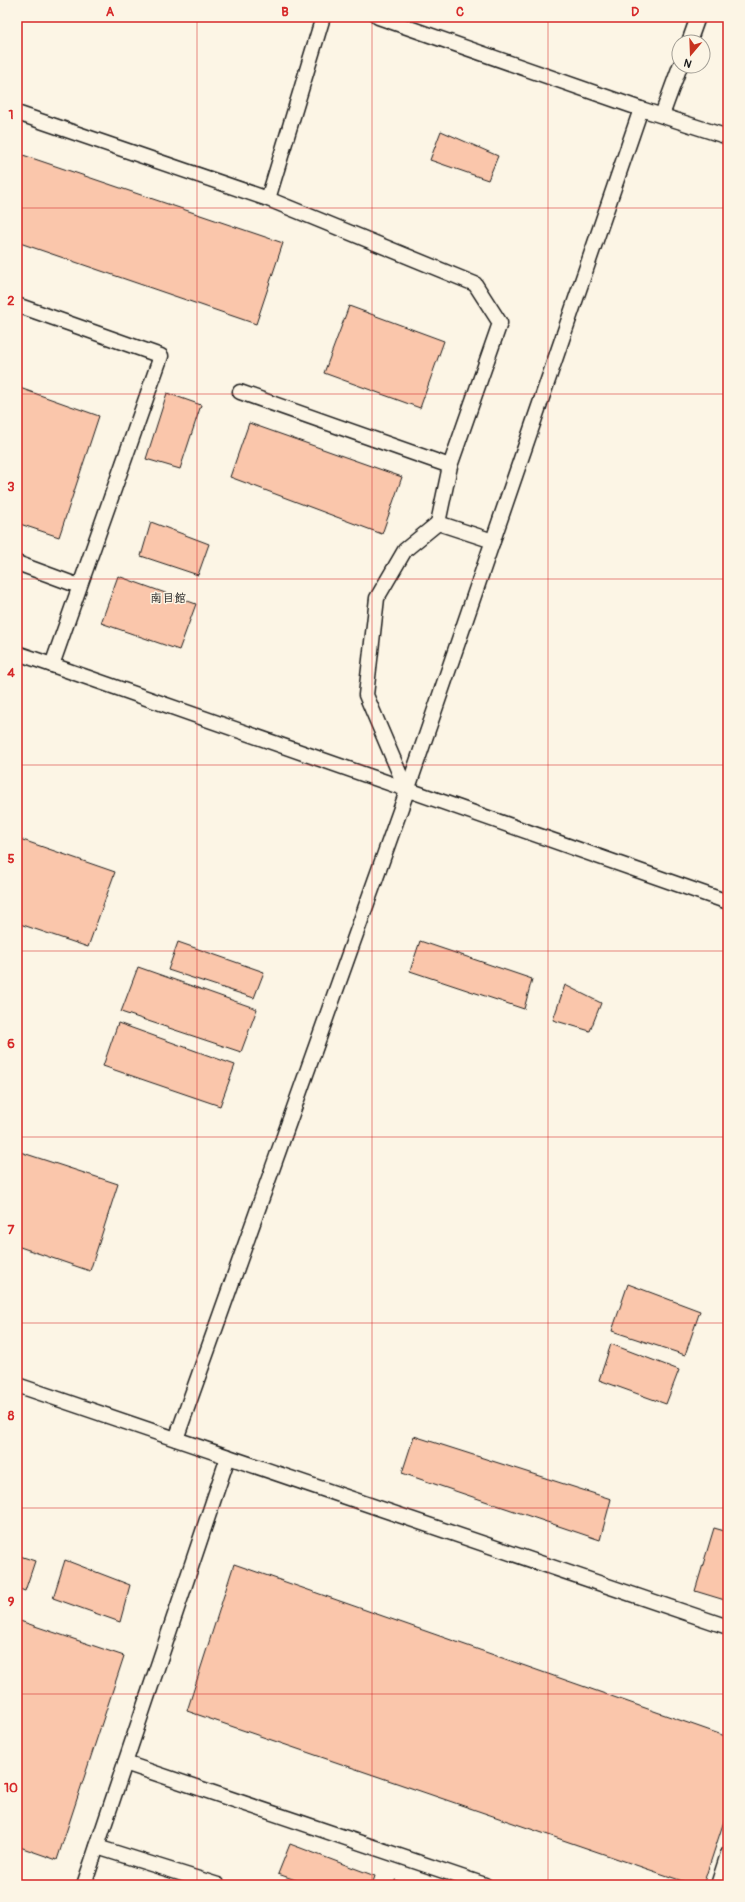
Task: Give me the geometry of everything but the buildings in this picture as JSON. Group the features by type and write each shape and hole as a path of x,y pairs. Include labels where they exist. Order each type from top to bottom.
{"lane":[{"path":"268,199 324,17"},
{"path":"378,17 641,109 728,137"},
{"path":"691,34 698,17"},
{"path":"662,115 677,74"},
{"path":"176,1439 407,791 641,109"},
{"path":"17,113 268,199 475,284 500,322 450,466 438,523 405,550 377,598 366,695 407,791"},
{"path":"17,306 161,356 52,665"},
{"path":"240,392 450,466"},
{"path":"438,523 493,542"},
{"path":"17,562 79,586"},
{"path":"17,653 407,791 728,902"},
{"path":"17,1385 728,1627"},
{"path":"84,1885 228,1457"},
{"path":"125,1763 485,1885"},
{"path":"97,1847 218,1885"},
{"path":"718,1885 728,1854"}],"district":[{"name":"南目館","path":"168,598"}]}
